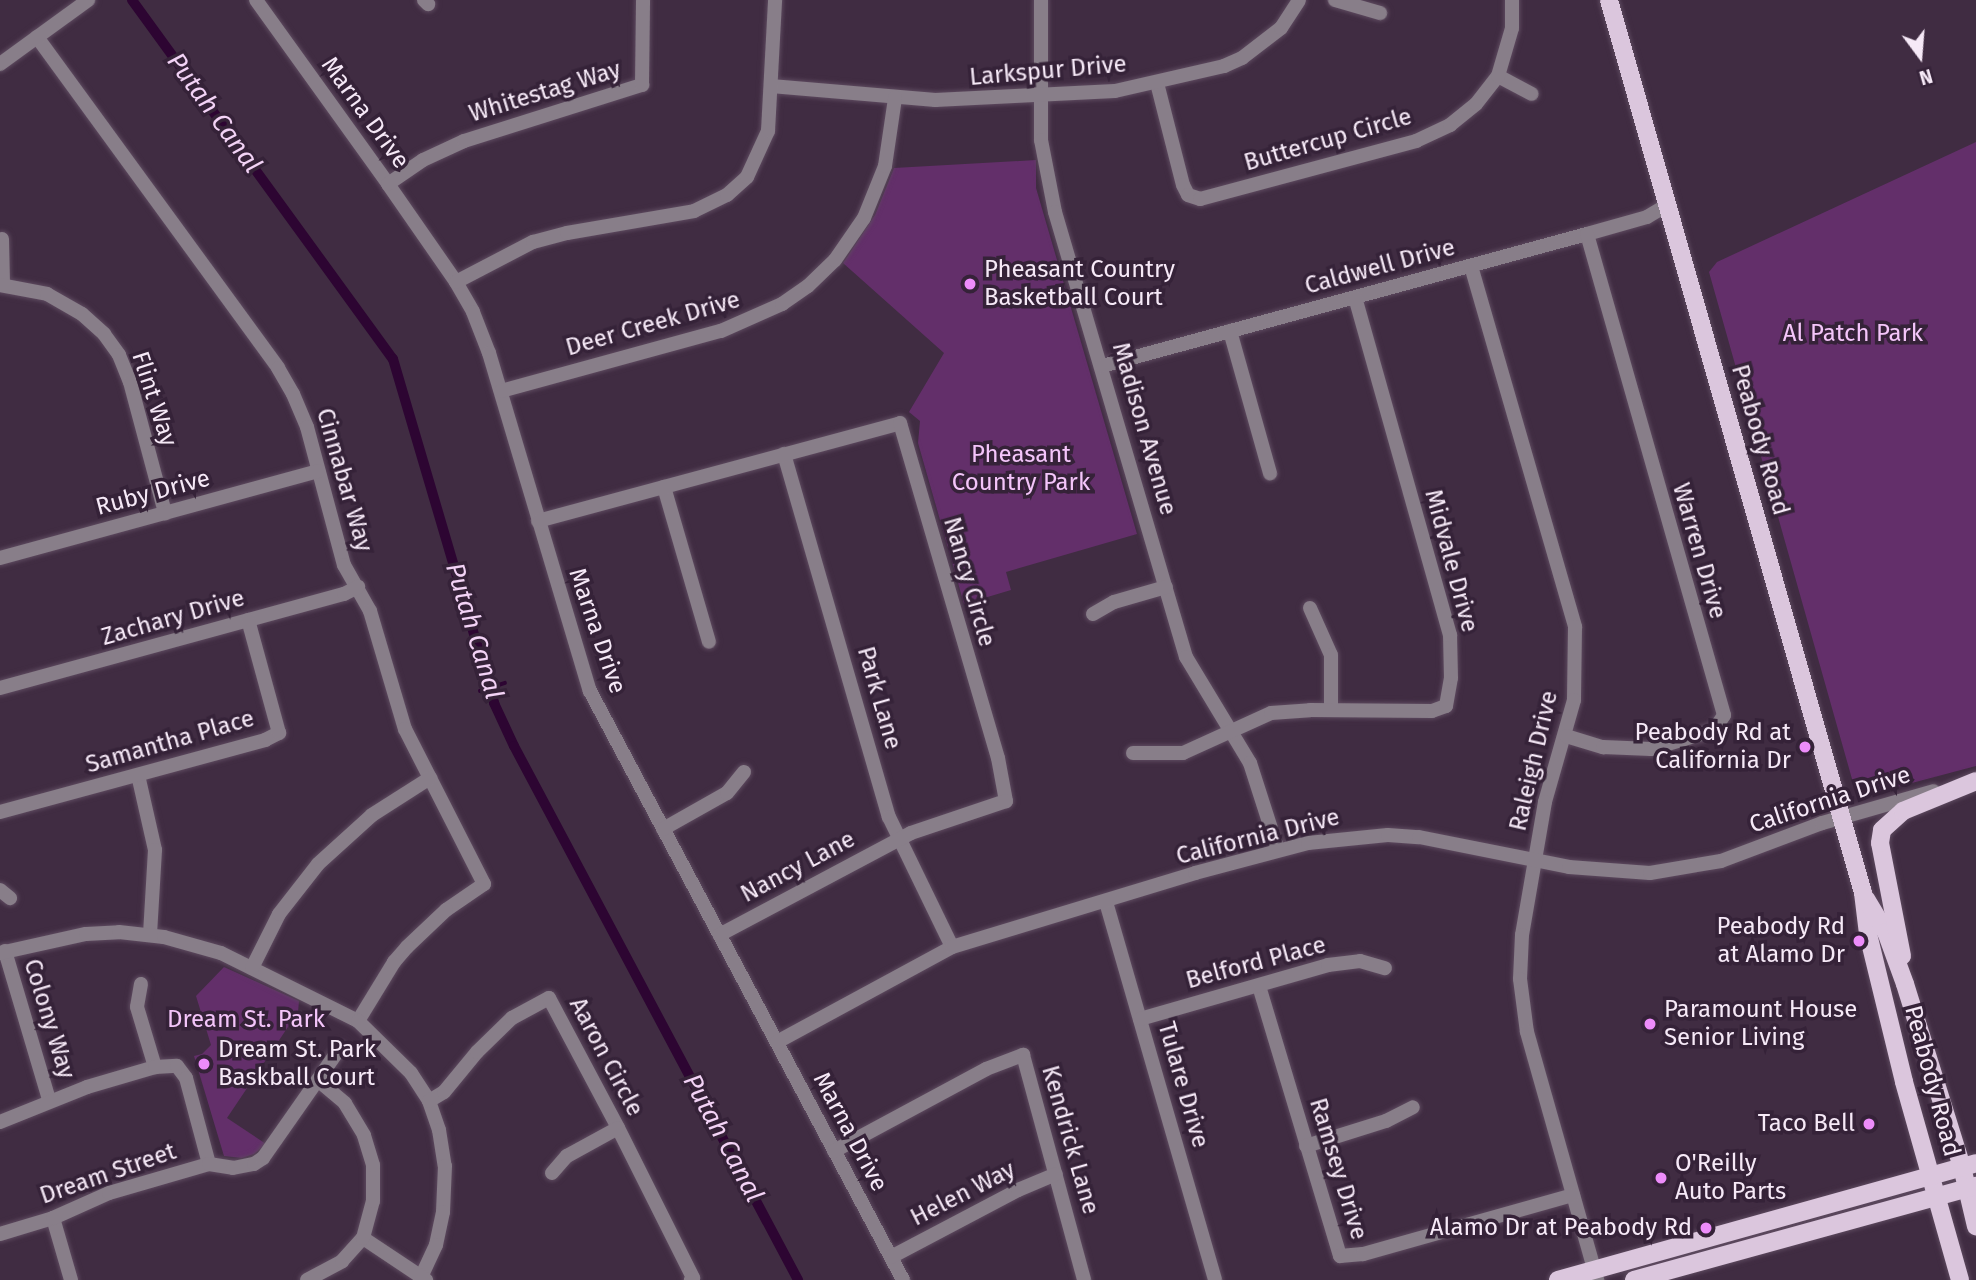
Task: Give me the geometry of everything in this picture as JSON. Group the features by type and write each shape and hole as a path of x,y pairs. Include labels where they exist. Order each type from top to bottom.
{"main road":[{"name":"Peabody Road","path":"1609,0 1842,816 1863,893 1868,934 1904,1082 1960,1280"},
{"path":"1905,984 1899,927 1881,843 1882,830 1903,811 1976,780"},
{"name":"Peabody Road","path":"1863,893 1886,932 1969,1165 1976,1226"},
{"path":"1558,1280 1595,1275 1969,1165"},
{"path":"1634,1280 1971,1187"}],"street":[{"path":"0,64 88,0"},
{"name":"Marna Drive","path":"256,0 456,282 481,330 590,691 903,1280"},
{"name":"Whitestag Way","path":"388,184 423,160 464,141 642,85 643,0"},
{"path":"456,282 533,242 567,233 694,211 727,195 747,177 768,131 775,0"},
{"name":"Madison Avenue","path":"1041,0 1041,140 1046,177 1186,657 1232,731 1258,782 1279,850"},
{"name":"Larkspur Drive","path":"771,86 895,98 963,100 1115,91 1224,66 1241,58 1281,28 1299,0"},
{"path":"1335,0 1380,13"},
{"name":"Buttercup Circle","path":"1157,83 1183,185 1188,195 1200,200 1426,137 1464,115 1497,76 1512,29 1511,0"},
{"name":"Cinnabar Way","path":"37,37 278,368 299,408 344,565 358,587 378,635 405,729 484,884 446,910 407,947 374,991 358,1021"},
{"path":"1497,76 1532,94"},
{"name":"Deer Creek Drive","path":"501,391 721,331 765,313 808,286 835,260 864,218 885,166 895,98"},
{"name":"Caldwell Drive","path":"1102,366 1647,217 1667,205"},
{"name":"Warren Drive","path":"1566,736 1604,747 1651,749 1714,730 1724,715 1587,234"},
{"path":"1,285 2,239"},
{"name":"Raleigh Drive","path":"1471,266 1575,627 1576,677 1566,736 1545,802 1521,935 1520,979 1524,1014 1595,1275"},
{"name":"Flint Way","path":"1,285 47,294 65,303 103,334 119,355 130,382 164,513"},
{"name":"Midvale Drive","path":"1133,753 1183,753 1271,713 1331,710 1432,711 1447,706 1451,678 1450,635 1355,298"},
{"path":"1230,331 1270,472"},
{"name":"Nancy Circle","path":"538,522 900,423 958,629 998,758 1006,801 934,824 898,839"},
{"name":"Park Lane","path":"784,454 898,839 952,947"},
{"name":"Ruby Drive","path":"0,558 318,471"},
{"path":"664,487 709,642"},
{"name":"Zachary Drive","path":"0,688 344,594 358,587"},
{"path":"1093,614 1114,602 1166,587"},
{"path":"1310,608 1331,655 1331,710"},
{"name":"Samantha Place","path":"0,813 279,733 248,620"},
{"path":"663,829 727,793 744,772"},
{"path":"138,775 155,850 150,935"},
{"path":"252,968 279,914 318,864 372,815 430,778"},
{"name":"California Drive","path":"777,1042 952,947 1279,850 1347,837 1388,835 1450,842 1596,871 1650,873 1681,870 1721,861 1842,816 1976,780"},
{"name":"Nancy Lane","path":"719,935 898,839"},
{"name":"Tulare Drive","path":"1106,902 1215,1280"},
{"path":"3,952 86,934 150,935 202,946 358,1021 411,1073 429,1101 439,1130 445,1166 445,1193 436,1245 422,1279 363,1238"},
{"name":"Colony Way","path":"3,952 49,1100"},
{"name":"Belford Place","path":"1140,1019 1328,965 1360,961 1385,968"},
{"path":"141,984 137,1007 155,1067"},
{"name":"Ramsey Drive","path":"1259,986 1340,1256 1363,1254 1573,1195"},
{"name":"Aaron Circle","path":"429,1101 460,1077 477,1052 512,1018 549,998 618,1128 693,1278 691,1280"},
{"name":"Dream Street","path":"0,1234 53,1218 109,1193 209,1164 245,1167 263,1158 340,1048"},
{"name":"Kendrick Lane","path":"834,1151 986,1069 1023,1055 1084,1280"},
{"path":"0,1122 49,1100 168,1064 182,1071 209,1164"},
{"path":"307,1280 342,1261 363,1238 373,1201 370,1150 357,1120 345,1103 318,1080"},
{"path":"1306,1146 1386,1121 1413,1107"},
{"path":"552,1173 567,1156 618,1128"},
{"name":"Helen Way","path":"891,1257 1018,1190 1056,1174"},
{"path":"53,1218 71,1280"}],"green space":[{"name":"Al Patch Park","path":"1976,142 1976,766 1874,793 1863,786 1859,790 1852,779 1709,272 1717,262"},
{"name":"Pheasant Country Park","path":"1036,160 1036,188 1137,534 1006,572 1011,590 964,604 918,443 920,421 909,412 944,353 843,263 875,215 894,168"},
{"name":"Dream St. Park","path":"224,967 299,1001 298,1012 227,1118 266,1144 254,1154 242,1158 224,1156 194,1056 202,1054 211,1045 196,996"}],"waterway":[{"name":"Putah Canal","path":"132,0 393,359 494,703 514,746 798,1280"},
{"name":"Putah Canal","path":"480,691 505,683"}],"place":[{"name":"Pheasant Country Basketball Court","path":"970,284"},
{"name":"Peabody Rd at California Dr","path":"1805,747"},
{"name":"Peabody Rd at Alamo Dr","path":"1859,941"},
{"name":"Paramount House Senior Living","path":"1650,1024"},
{"name":"Dream St. Park Baskball Court","path":"204,1064"},
{"name":"Taco Bell","path":"1869,1124"},
{"name":"O'Reilly Auto Parts","path":"1661,1178"},
{"name":"Alamo Dr at Peabody Rd","path":"1706,1228"}]}
